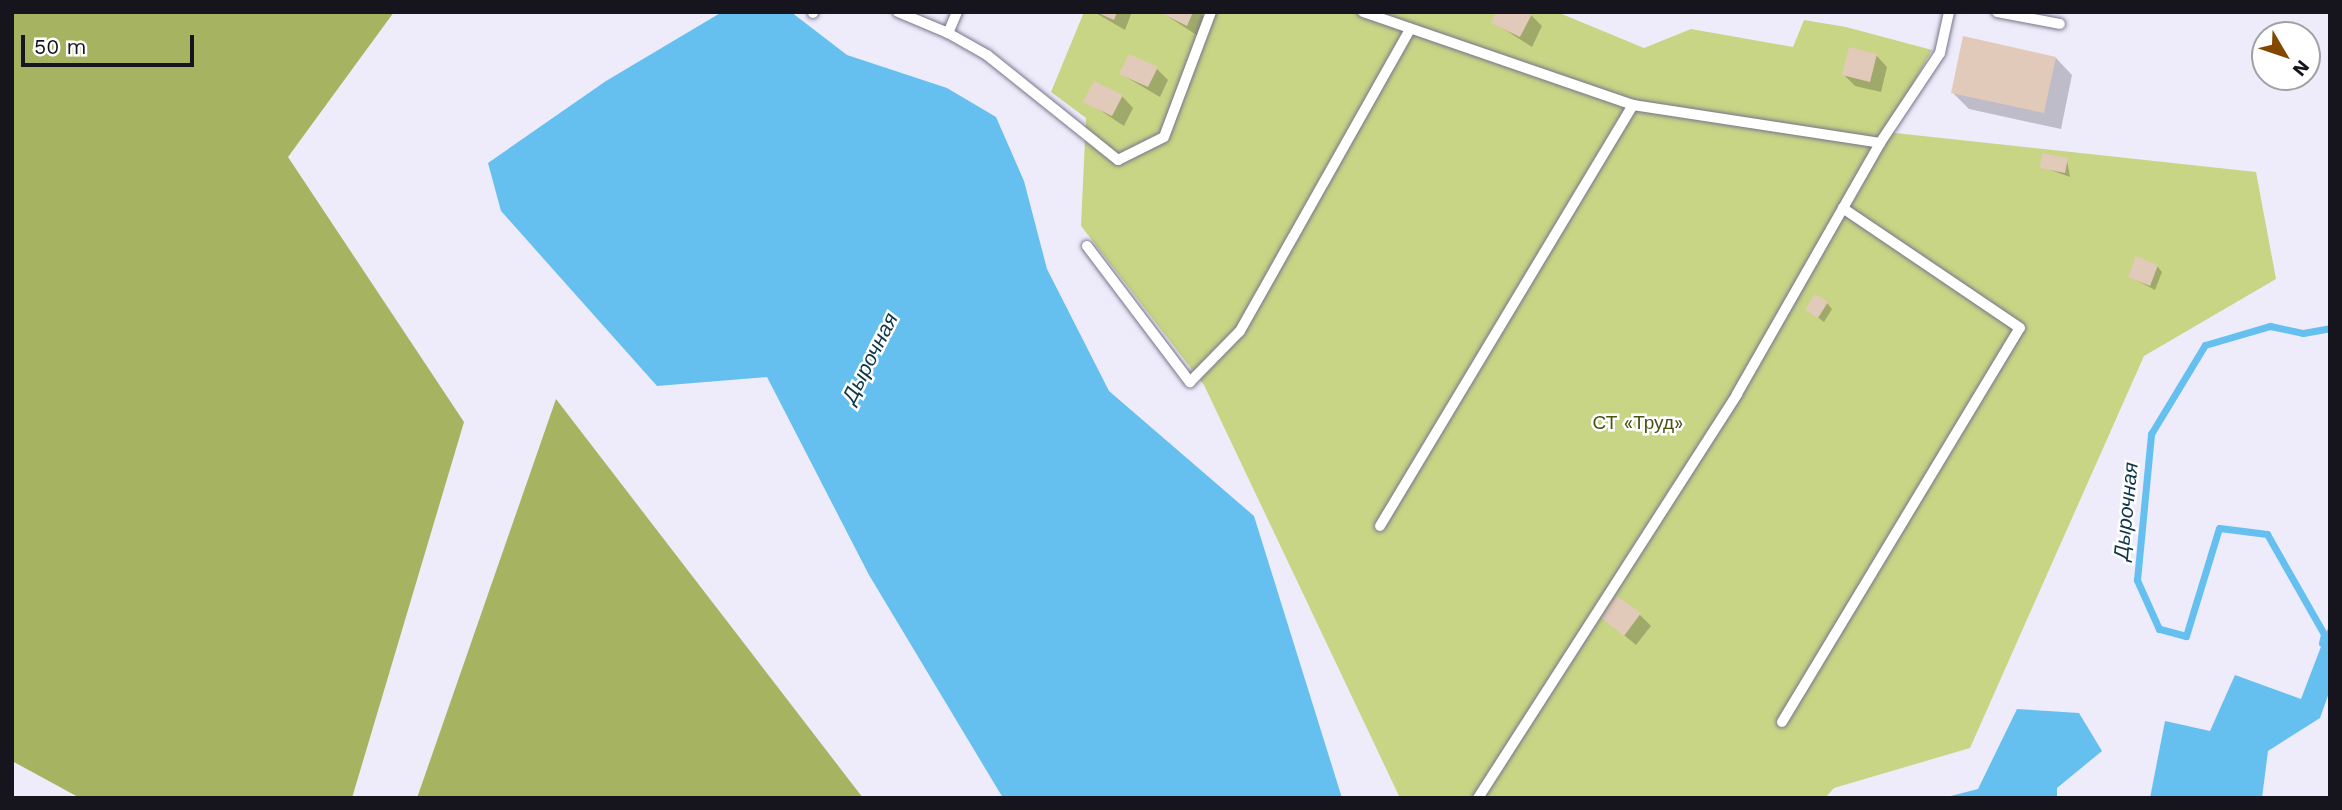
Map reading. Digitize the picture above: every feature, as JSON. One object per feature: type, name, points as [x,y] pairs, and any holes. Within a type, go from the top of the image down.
[{"type":"lane","points":[[898,12],[948,33],[987,55],[1118,160],[1164,137],[1210,12]]},
{"type":"lane","points":[[948,33],[957,12]]},
{"type":"lane","points":[[1363,12],[1633,105],[1880,143]]},
{"type":"lane","points":[[1478,798],[1737,394],[1880,143],[1940,53],[1949,12]]},
{"type":"lane","points":[[1997,12],[2060,24]]},
{"type":"lane","points":[[1087,246],[1190,383],[1240,331],[1410,29]]},
{"type":"lane","points":[[1380,526],[1633,105]]},
{"type":"lane","points":[[1782,722],[2020,328],[1843,208]]},
{"type":"green space","points":[[12,12],[394,12],[288,157],[464,422],[352,798],[80,798],[12,761]]},
{"type":"green space","name":"СТ «Труд»","points":[[1084,12],[1557,12],[1644,48],[1691,29],[1793,47],[1804,20],[1846,27],[1932,50],[1886,132],[2256,172],[2276,279],[2144,356],[1970,748],[1834,788],[1825,798],[1400,798],[1204,385],[1081,226],[1086,118],[1051,92]]},
{"type":"green space","points":[[556,399],[863,798],[417,798]]},
{"type":"water","points":[[722,12],[791,12],[847,55],[947,88],[996,117],[1024,181],[1047,269],[1109,391],[1254,516],[1342,798],[1003,798],[869,575],[767,377],[657,386],[501,211],[488,163],[606,81]]},
{"type":"water","points":[[2330,623],[2330,690],[2320,718],[2268,751],[2262,798],[2150,798],[2165,721],[2210,731],[2235,675],[2301,699]]},
{"type":"water","points":[[2017,709],[2079,713],[2102,751],[2057,788],[2057,798],[1943,798],[1978,789]]},
{"type":"building","points":[[1096,12],[1117,12],[1114,20]]},
{"type":"building","points":[[1159,12],[1193,12],[1187,26]]},
{"type":"building","points":[[1496,12],[1532,14],[1520,37],[1491,23]]},
{"type":"building","points":[[1963,36],[2056,57],[2044,113],[1951,93]]},
{"type":"building","points":[[1849,47],[1877,54],[1870,82],[1842,75]]},
{"type":"building","points":[[1129,54],[1158,67],[1148,87],[1119,74]]},
{"type":"building","points":[[1094,81],[1123,95],[1112,116],[1083,102]]},
{"type":"building","points":[[2042,153],[2068,158],[2065,173],[2040,168]]},
{"type":"building","points":[[2136,256],[2158,265],[2150,286],[2128,277]]},
{"type":"building","points":[[1815,294],[1828,302],[1818,318],[1805,310]]},
{"type":"building","points":[[1617,596],[1641,613],[1624,636],[1601,618]]},
{"type":"waterway","name":"Дырочная","points":[[2322,643],[2324,634],[2267,534],[2219,528],[2186,636],[2159,629],[2137,580],[2151,434],[2205,345],[2270,326],[2303,333],[2330,328]]}]
